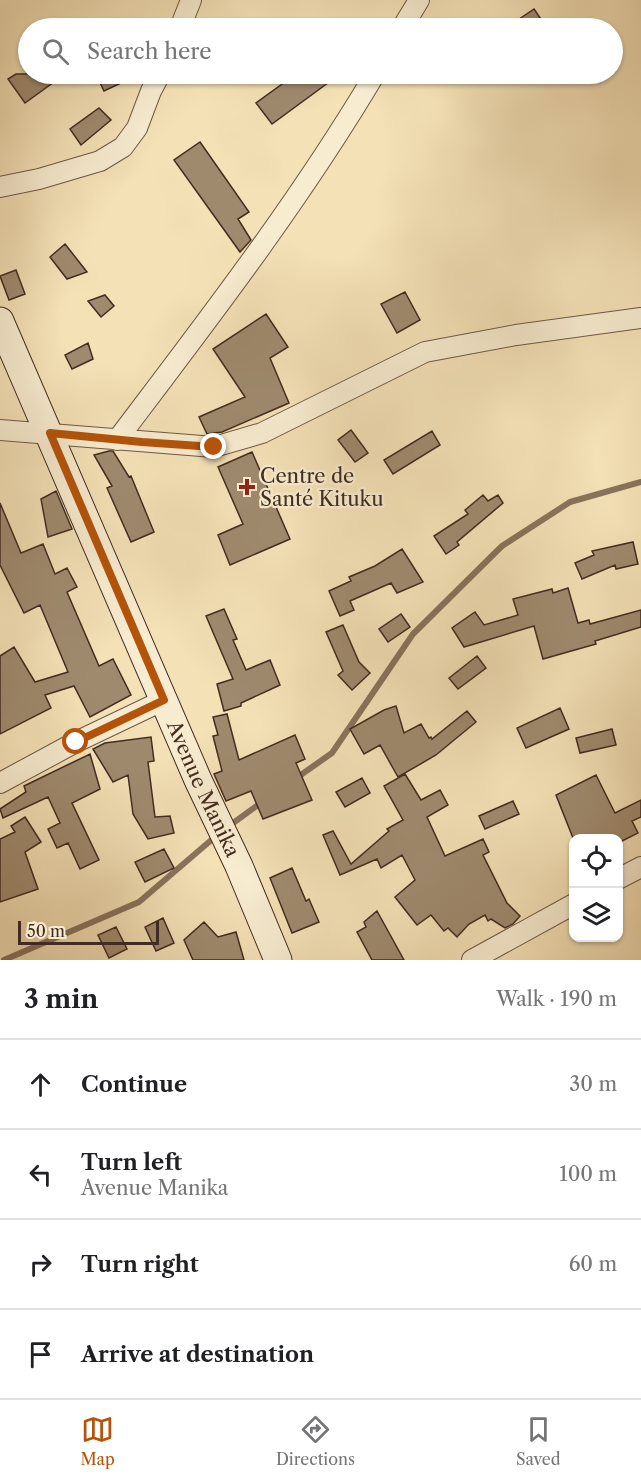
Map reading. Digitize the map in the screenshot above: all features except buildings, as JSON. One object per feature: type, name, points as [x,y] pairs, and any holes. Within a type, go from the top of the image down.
[{"type":"street","points":[[184,18],[191,0]]},
{"type":"street","points":[[408,18],[419,0]]},
{"type":"street","points":[[0,187],[39,179],[100,161],[123,147],[137,128],[155,84]]},
{"type":"street","points":[[117,440],[271,233],[308,180],[369,84]]},
{"type":"street","points":[[0,430],[214,447],[262,434],[425,352],[516,335],[641,318]]},
{"type":"street","name":"Avenue Manika","points":[[0,321],[278,960]]},
{"type":"street","points":[[0,783],[76,742],[164,700]]},
{"type":"street","points":[[623,876],[641,867]]},
{"type":"street","points":[[472,960],[569,906]]},
{"type":"waterway","points":[[295,779],[332,753],[413,634],[502,546],[570,502],[641,482]]},
{"type":"waterway","points":[[229,826],[262,802]]},
{"type":"waterway","points":[[4,960],[139,902],[216,836]]},
{"type":"place","name":"Centre de Santé Kituku","points":[[247,487]]},
{"type":"route","points":[[76,742],[164,700],[50,433],[214,447]]}]
